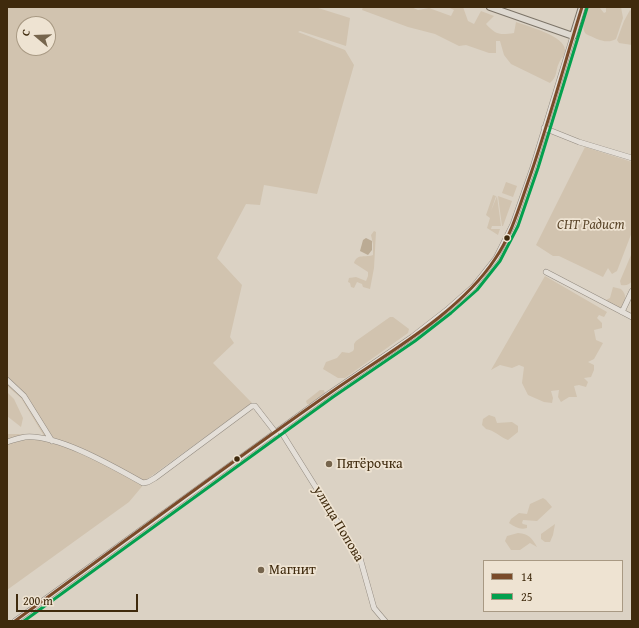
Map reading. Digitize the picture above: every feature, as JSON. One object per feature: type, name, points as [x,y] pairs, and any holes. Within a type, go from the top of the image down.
[{"type":"main road","points":[[490,7],[573,36],[582,7]]},
{"type":"street","points":[[15,621],[330,393],[412,337],[473,287],[496,258],[521,202],[573,36]]},
{"type":"street","points":[[544,128],[579,142],[632,158]]},
{"type":"street","points":[[546,272],[632,318]]},
{"type":"street","points":[[622,312],[632,291]]},
{"type":"street","points":[[7,380],[24,396],[52,441]]},
{"type":"street","name":"улица Попова","points":[[52,441],[75,448],[142,483],[148,482],[254,406],[278,432],[360,558],[374,608],[385,621]]},
{"type":"street","points":[[7,442],[26,437],[52,441]]},
{"type":"green space","points":[[7,7],[315,7],[350,18],[346,46],[300,31],[298,32],[345,50],[354,65],[317,194],[264,185],[260,205],[246,204],[217,258],[242,285],[230,337],[234,343],[213,363],[252,403],[150,477],[129,502],[7,590],[7,434],[44,436],[21,398],[7,386]]},
{"type":"green space","points":[[363,7],[411,7],[418,10],[429,8],[451,16],[454,10],[448,7],[463,7],[468,21],[474,24],[481,11],[494,16],[486,24],[498,33],[514,33],[516,22],[545,32],[559,40],[563,45],[565,52],[554,78],[550,83],[511,64],[504,55],[500,41],[496,41],[496,53],[489,53],[466,45],[459,46],[435,34],[408,27],[362,10]]},
{"type":"green space","points":[[588,7],[599,7],[604,13],[606,12],[606,7],[621,7],[623,18],[616,39],[612,41],[604,41],[586,34],[583,24]]},
{"type":"green space","points":[[630,10],[632,11],[632,45],[619,43],[617,40]]},
{"type":"green space","name":"СНТ Радист","points":[[585,147],[632,162],[632,232],[617,271],[612,274],[608,268],[603,277],[559,256],[553,256],[536,245]]},
{"type":"green space","points":[[506,182],[517,186],[513,197],[502,193]]},
{"type":"green space","points":[[493,195],[496,196],[491,211],[497,196],[501,226],[492,226],[491,229],[500,229],[498,235],[487,228],[490,218],[486,215]]},
{"type":"green space","points":[[498,196],[512,201],[503,226],[502,226]]},
{"type":"green space","points":[[374,231],[376,232],[374,268],[370,289],[363,287],[362,284],[357,282],[354,288],[351,287],[350,283],[348,282],[349,278],[356,277],[366,281],[368,272],[354,263],[359,257],[373,255],[371,235]]},
{"type":"green space","points":[[631,255],[632,281],[627,285],[621,285],[620,281]]},
{"type":"green space","points":[[545,276],[607,312],[604,317],[599,315],[597,318],[602,323],[602,328],[594,330],[596,340],[603,343],[594,359],[588,362],[594,365],[594,370],[591,377],[584,378],[588,382],[586,387],[579,385],[574,386],[577,397],[569,397],[561,402],[558,397],[559,390],[551,391],[553,398],[552,403],[544,402],[528,395],[522,383],[524,367],[519,365],[512,368],[500,365],[491,370]]},
{"type":"green space","points":[[613,287],[621,289],[625,294],[625,302],[622,310],[604,301],[610,298]]},
{"type":"green space","points":[[390,317],[393,317],[409,329],[408,333],[345,378],[338,378],[323,369],[326,362],[337,358],[342,352],[349,353],[353,351],[356,341]]},
{"type":"green space","points":[[320,390],[324,390],[325,394],[311,404],[307,404],[306,401]]},
{"type":"green space","points":[[7,392],[14,399],[23,418],[21,427],[7,416]]},
{"type":"green space","points":[[489,415],[495,417],[497,423],[512,422],[518,426],[518,432],[508,440],[486,429],[482,425],[483,419]]},
{"type":"green space","points":[[543,498],[552,507],[537,521],[523,520],[522,523],[527,525],[527,528],[524,529],[513,526],[509,523],[511,519],[519,513],[527,514],[530,504]]},
{"type":"green space","points":[[555,524],[550,542],[545,542],[541,539],[541,534]]},
{"type":"green space","points":[[518,533],[525,534],[530,537],[537,547],[530,543],[520,550],[511,550],[505,541],[507,536]]},
{"type":"shaded area","points":[[366,238],[372,241],[372,250],[368,255],[360,251],[363,240]]},
{"type":"transit line","name":"14","points":[[15,621],[290,421],[441,316],[462,298],[480,279],[501,250],[514,222],[542,139],[582,7]]},
{"type":"transit line","name":"25","points":[[24,621],[333,397],[415,341],[451,313],[477,290],[500,261],[518,226],[538,168],[587,8]]},
{"type":"place","name":"Пятёрочка","points":[[329,464]]},
{"type":"place","name":"Магнит","points":[[261,570]]}]
